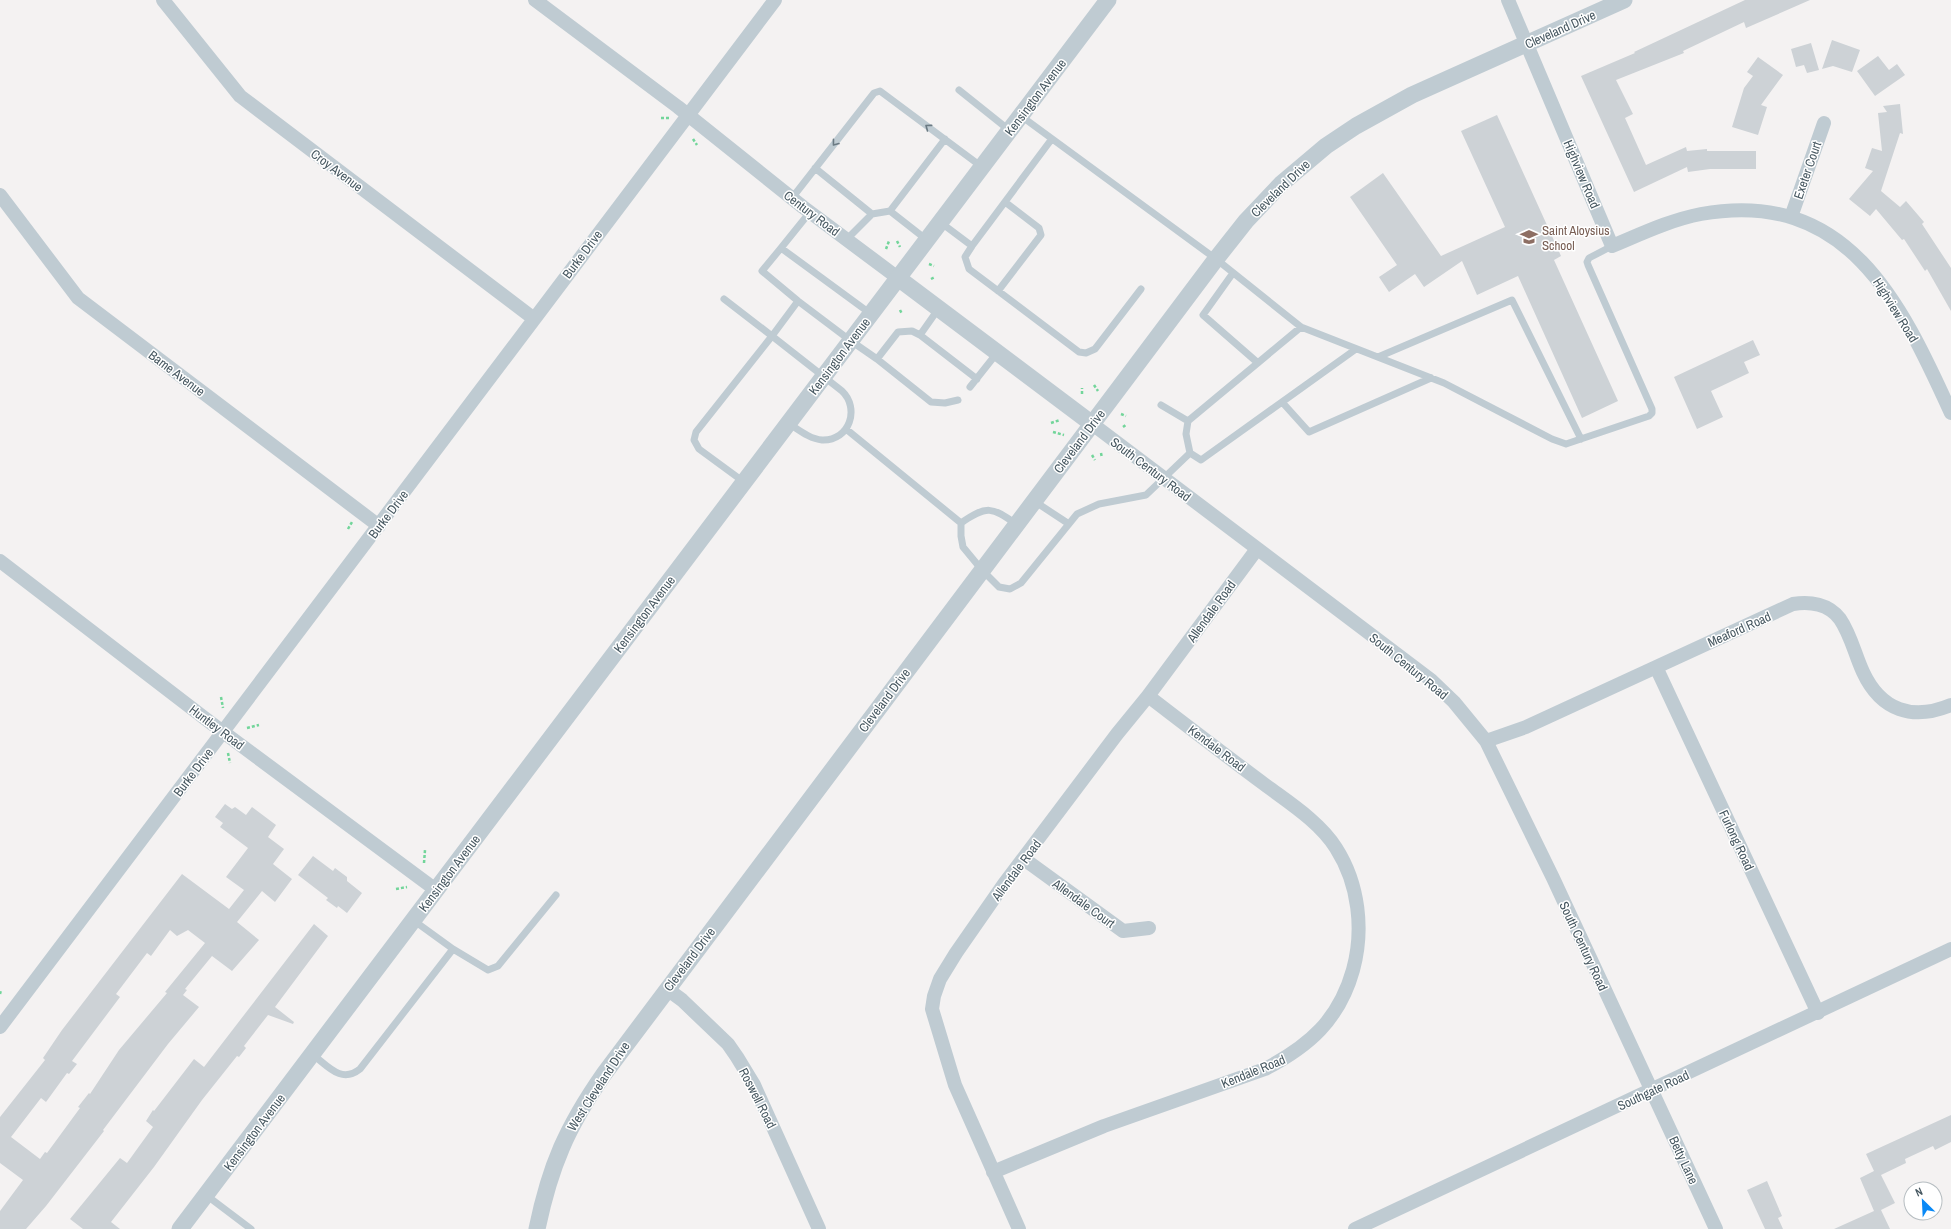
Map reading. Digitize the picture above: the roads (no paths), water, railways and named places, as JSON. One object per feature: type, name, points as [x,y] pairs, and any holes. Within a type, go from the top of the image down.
[{"type":"street","name":"Croy Avenue","points":[[162,0],[240,96],[533,318]]},
{"type":"street","name":"Century Road","points":[[535,0],[688,115],[810,212],[1092,424]]},
{"type":"street","name":"Burke Drive","points":[[0,1027],[379,526],[533,318],[775,0]]},
{"type":"street","name":"Kensington Avenue","points":[[180,1229],[1108,0]]},
{"type":"street","name":"Highview Road","points":[[1508,0],[1528,44],[1612,246],[1668,223],[1700,215],[1732,210],[1764,211],[1791,217],[1823,231],[1847,248],[1869,268],[1887,291],[1903,317],[1934,375],[1951,413]]},
{"type":"street","name":"Cleveland Drive","points":[[647,1015],[1216,259],[1246,221],[1281,184],[1326,146],[1356,126],[1412,95],[1624,0]]},
{"type":"street","name":"Exeter Court","points":[[1791,217],[1824,123]]},
{"type":"street","name":"Bame Avenue","points":[[0,195],[78,298],[379,526]]},
{"type":"street","name":"South Century Road","points":[[1092,424],[1431,680],[1454,702],[1486,741],[1553,878],[1651,1091]]},
{"type":"street","name":"Allendale Road","points":[[1019,1229],[955,1085],[932,1009],[934,996],[940,979],[956,952],[1117,734],[1148,696],[1257,549]]},
{"type":"street","name":"Huntley Road","points":[[0,561],[223,732],[436,890]]},
{"type":"street","name":"Meaford Road","points":[[1486,741],[1526,727],[1793,604],[1803,602],[1818,604],[1830,609],[1839,618],[1864,674],[1881,698],[1892,707],[1907,712],[1920,714],[1935,712],[1951,705]]},
{"type":"street","name":"Furlong Road","points":[[1656,667],[1818,1013]]},
{"type":"street","name":"Kendale Road","points":[[993,1172],[1104,1126],[1265,1069],[1290,1056],[1310,1041],[1326,1023],[1340,1003],[1350,979],[1356,959],[1359,933],[1358,906],[1348,872],[1336,847],[1306,817],[1148,696]]},
{"type":"street","name":"Allendale Court","points":[[1024,859],[1123,931],[1149,928]]},
{"type":"street","name":"Southgate Road","points":[[1355,1229],[1818,1013],[1951,949]]},
{"type":"street","name":"Roswell Road","points":[[667,989],[682,1000],[728,1044],[737,1058],[754,1085],[819,1229]]},
{"type":"street","name":"West Cleveland Drive","points":[[537,1229],[546,1186],[553,1163],[565,1136],[585,1101],[647,1015]]},
{"type":"street","name":"Betty Lane","points":[[1651,1091],[1716,1229]]},
{"type":"lane","points":[[960,90],[1010,130]]},
{"type":"lane","points":[[792,198],[874,93],[880,91],[982,167]]},
{"type":"lane","points":[[1021,116],[1051,140],[1216,259],[1301,328],[1431,378],[1552,439],[1566,444],[1649,416],[1652,413],[1652,409],[1587,262],[1590,258],[1612,246]]},
{"type":"lane","points":[[846,239],[872,214],[890,211],[945,140]]},
{"type":"lane","points":[[1051,140],[964,257],[969,269],[1079,352],[1086,353],[1095,349],[1141,289]]},
{"type":"lane","points":[[815,168],[872,214]]},
{"type":"lane","points":[[998,291],[1041,235],[1039,228],[1005,202]]},
{"type":"lane","points":[[890,211],[927,240]]},
{"type":"lane","points":[[810,212],[762,272],[931,402],[945,403],[958,400]]},
{"type":"lane","points":[[940,222],[972,246]]},
{"type":"lane","points":[[781,248],[870,314]]},
{"type":"lane","points":[[1233,273],[1203,315],[1258,363]]},
{"type":"lane","points":[[724,299],[842,390],[850,401],[852,414],[846,428],[836,437],[821,440],[808,436],[788,423]]},
{"type":"lane","points":[[1378,357],[1512,300],[1581,439]]},
{"type":"lane","points":[[744,482],[699,449],[694,440],[696,432],[798,301]]},
{"type":"lane","points":[[920,335],[939,308]]},
{"type":"lane","points":[[1301,328],[1188,421],[1186,434],[1190,453],[1201,460],[1356,349]]},
{"type":"lane","points":[[877,359],[898,332],[912,331],[920,335],[977,379]]},
{"type":"lane","points":[[970,387],[997,353]]},
{"type":"lane","points":[[1282,402],[1309,432],[1431,378]]},
{"type":"lane","points":[[1161,405],[1188,421]]},
{"type":"lane","points":[[846,428],[961,523]]},
{"type":"lane","points":[[961,523],[960,536],[963,547],[982,570],[999,587],[1010,589],[1021,583],[1077,514],[1099,504],[1146,495],[1190,453]]},
{"type":"lane","points":[[1034,500],[1069,524]]},
{"type":"lane","points":[[961,523],[974,514],[986,510],[996,510],[1016,524]]},
{"type":"lane","points":[[413,920],[453,949],[488,970],[494,968],[556,895]]},
{"type":"lane","points":[[312,1054],[338,1074],[345,1076],[354,1075],[453,949]]},
{"type":"lane","points":[[206,1195],[252,1229]]},
{"type":"place","name":"Saint Aloysius School","points":[[1529,237]]}]
